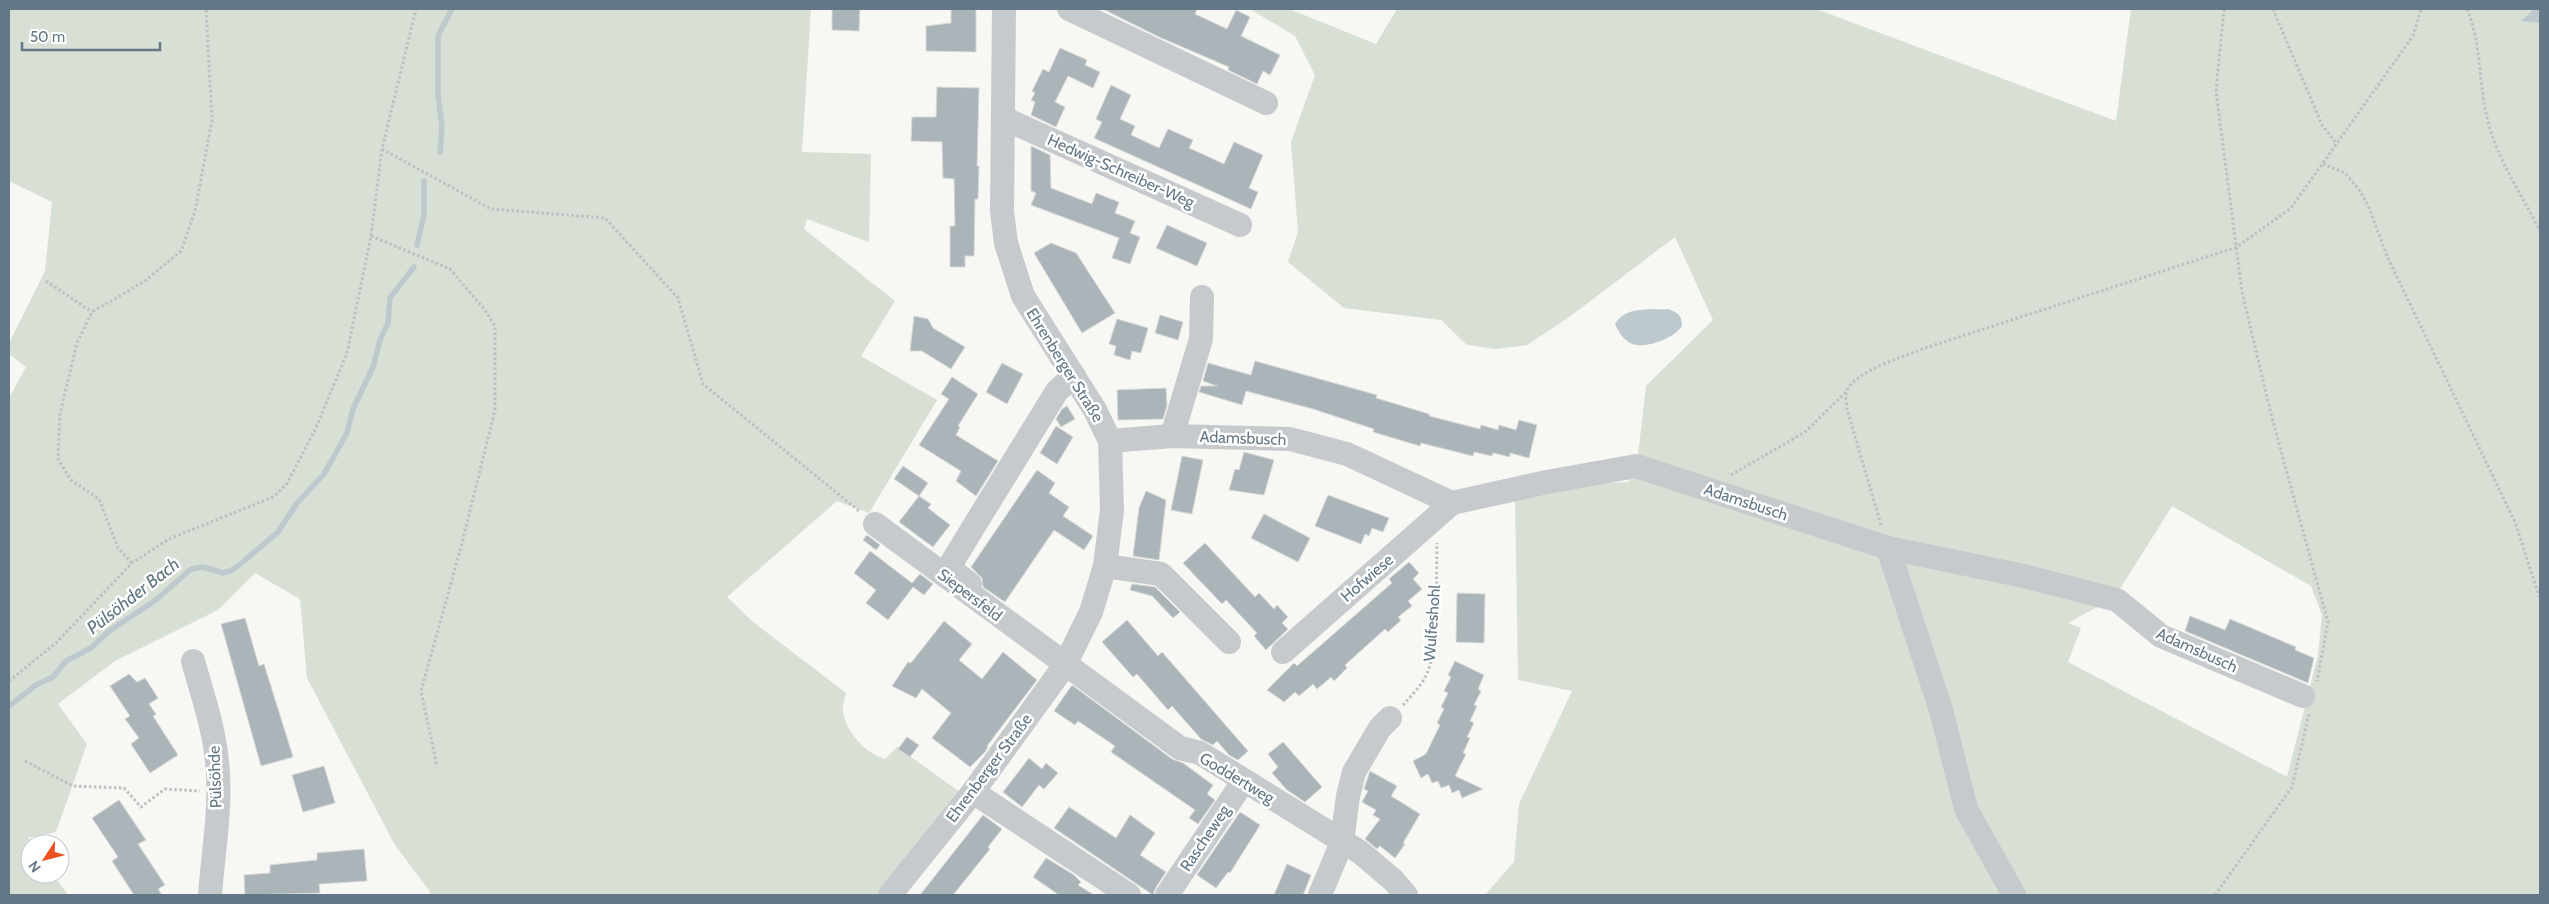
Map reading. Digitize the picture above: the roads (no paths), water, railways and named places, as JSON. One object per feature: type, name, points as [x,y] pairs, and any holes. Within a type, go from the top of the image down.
[{"type":"street","name":"Ehrenberger Straße","points":[[894,894],[973,792],[1065,665],[1091,612],[1104,566],[1112,510],[1110,442],[1095,410],[1035,318],[1023,296],[1012,265],[1002,211],[1004,9]]},
{"type":"street","points":[[1069,9],[1266,103]]},
{"type":"street","name":"Hedwig-Schreiber-Weg","points":[[1003,118],[1240,225]]},
{"type":"street","points":[[1172,436],[1201,340],[1202,297]]},
{"type":"street","points":[[1065,665],[1043,637],[955,573],[952,562],[1057,392],[1074,376]]},
{"type":"street","name":"Adamsbusch","points":[[1110,442],[1172,436],[1290,439],[1347,454],[1452,503],[1547,482],[1636,466],[1888,548],[2024,576],[2116,600],[2161,636],[2310,696]]},
{"type":"street","name":"Hofwiese","points":[[1283,652],[1452,503]]},
{"type":"street","name":"Siepersfeld","points":[[876,524],[1065,665]]},
{"type":"street","points":[[1888,548],[1941,710],[1966,810],[2014,895]]},
{"type":"street","points":[[1104,566],[1161,574],[1228,642]]},
{"type":"street","name":"Pülsöhde","points":[[193,661],[211,726],[218,762],[218,792],[210,895]]},
{"type":"street","name":"Goddertweg","points":[[1065,665],[1180,748],[1200,753],[1244,782],[1360,852],[1393,880],[1406,895]]},
{"type":"street","points":[[1320,895],[1342,842],[1348,796],[1354,772],[1380,728],[1390,718]]},
{"type":"street","name":"Rascheweg","points":[[1166,895],[1244,782]]},
{"type":"street","points":[[973,792],[1130,895]]},
{"type":"waterway","name":"Pülsöhder Bach","points":[[440,152],[442,126],[438,95],[438,36],[452,9]]},
{"type":"waterway","name":"Pülsöhder Bach","points":[[417,245],[424,214],[424,181]]},
{"type":"waterway","name":"Pülsöhder Bach","points":[[9,706],[36,685],[53,677],[66,661],[91,648],[109,631],[156,600],[191,569],[203,567],[223,573],[230,571],[278,532],[297,503],[324,474],[347,433],[353,409],[373,367],[380,340],[388,323],[390,298],[414,267]]}]
